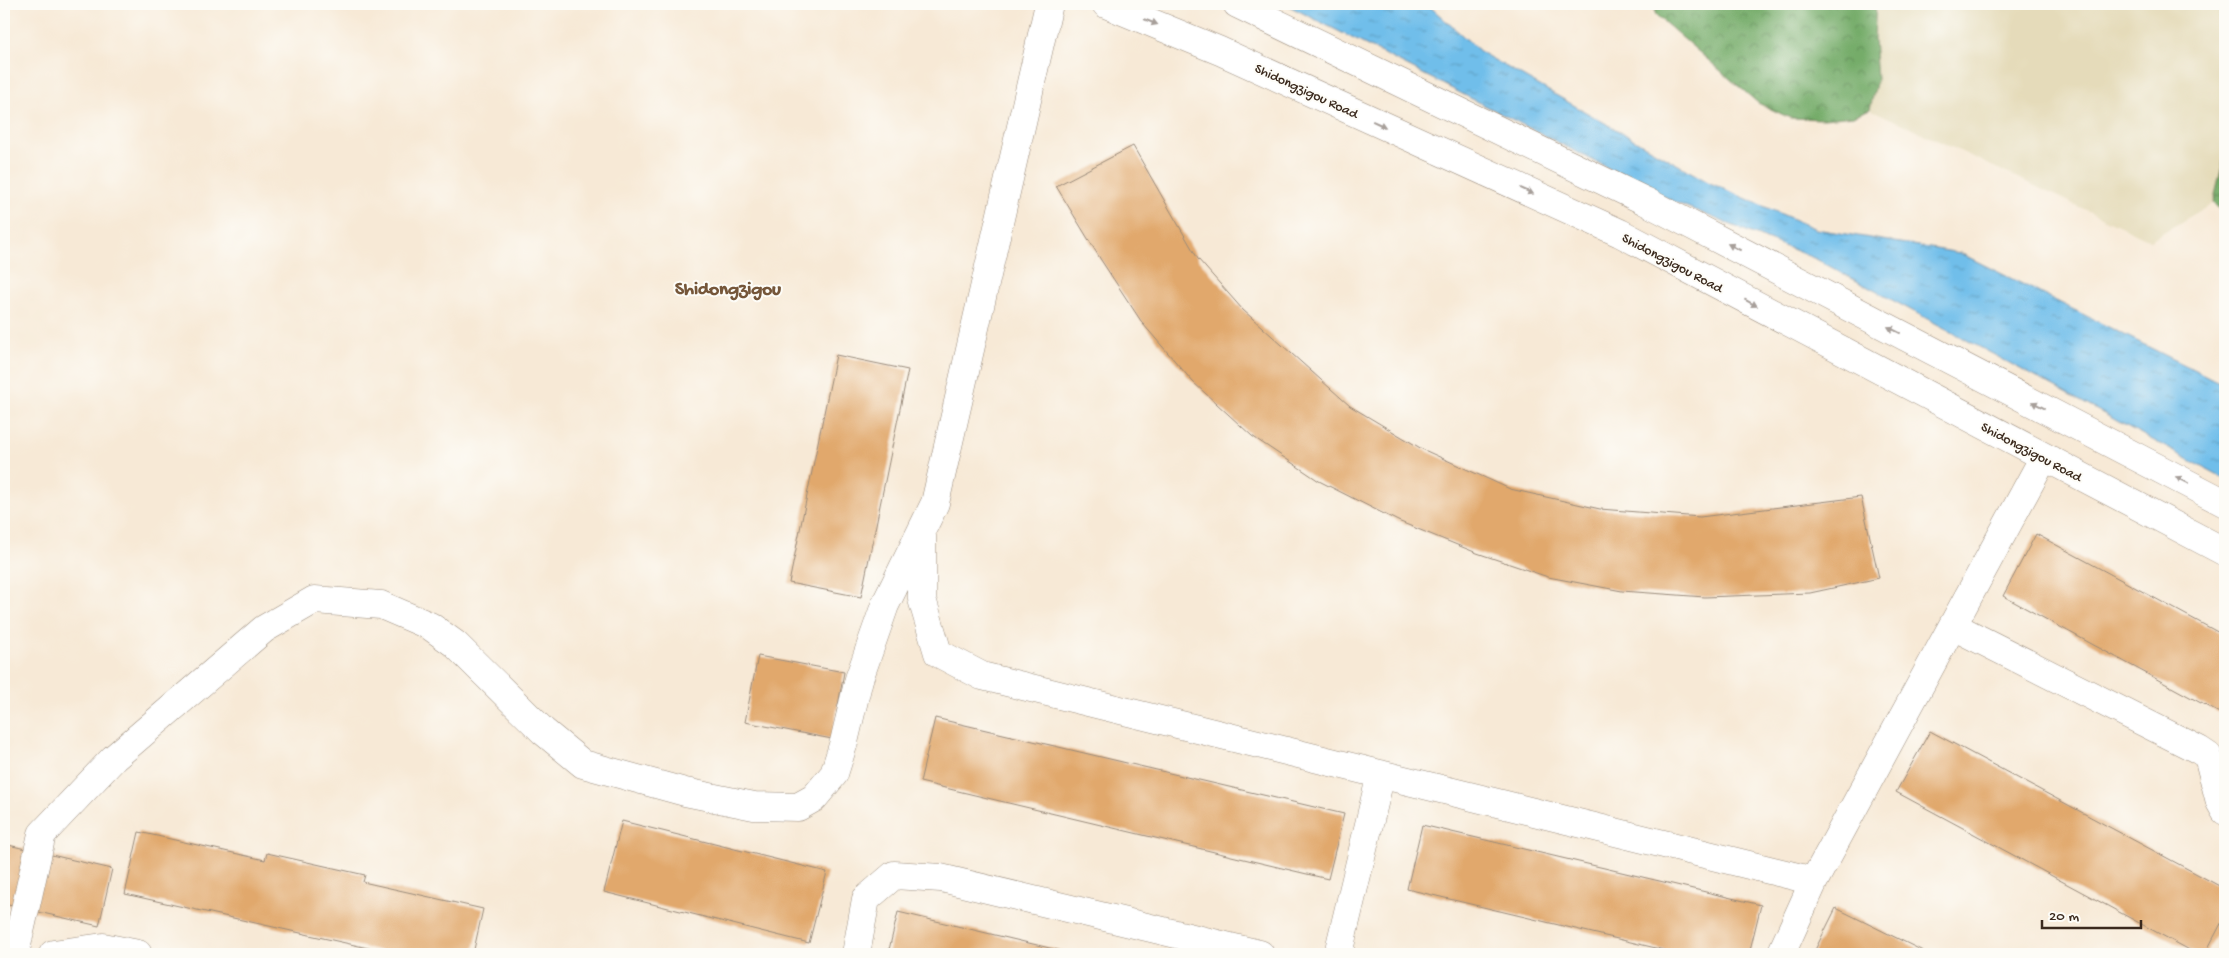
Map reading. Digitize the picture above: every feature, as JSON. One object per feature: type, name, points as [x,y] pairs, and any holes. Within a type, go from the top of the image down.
[{"type":"main road","points":[[15,954],[42,834],[121,751],[264,629],[314,600],[381,605],[430,626],[455,644],[543,731],[583,764],[685,792],[754,806],[798,806],[814,798],[834,774],[844,742],[859,679],[885,605],[935,503],[1049,4]]},
{"type":"main road","name":"Shidongzigou Road","points":[[1106,4],[1220,51],[1620,233],[2225,552]]},
{"type":"main road","points":[[1237,4],[1645,201],[2225,503]]},
{"type":"main road","points":[[1782,954],[1814,881],[2044,458]]},
{"type":"main road","points":[[922,529],[922,599],[938,653],[982,676],[1814,881]]},
{"type":"main road","points":[[1953,626],[2208,756],[2220,802],[2225,811]]},
{"type":"main road","points":[[1338,954],[1381,774]]},
{"type":"main road","points":[[856,954],[866,899],[894,875],[941,878],[1260,954]]},
{"type":"main road","points":[[53,954],[103,946],[138,954]]},
{"type":"shaded area","points":[[1876,4],[2225,4],[2225,154],[2213,203],[2150,240],[1870,109],[1877,79],[1874,38]]},
{"type":"green space","points":[[1652,4],[1876,4],[1874,38],[1877,79],[1870,109],[1853,116],[1824,119],[1790,118],[1758,103],[1656,15]]},
{"type":"green space","points":[[2225,154],[2225,218],[2213,203]]},
{"type":"water","points":[[1285,4],[1427,4],[1482,53],[1710,183],[1816,229],[1960,253],[2225,385],[2225,479],[1816,259],[1677,203]]},
{"type":"building","points":[[1133,146],[1198,259],[1243,310],[1350,406],[1422,449],[1510,489],[1600,509],[1700,517],[1861,497],[1879,578],[1810,593],[1705,597],[1622,591],[1548,577],[1477,553],[1398,521],[1319,481],[1252,436],[1193,382],[1143,324],[1056,186]]},
{"type":"building","points":[[836,355],[908,370],[861,597],[789,583]]},
{"type":"building","points":[[2036,534],[2225,636],[2225,716],[2003,596]]},
{"type":"building","points":[[758,656],[844,672],[832,739],[745,722]]},
{"type":"building","points":[[935,718],[1344,814],[1328,879],[920,782]]},
{"type":"building","points":[[1930,731],[2225,889],[2225,916],[2205,954],[2197,954],[1896,792]]},
{"type":"building","points":[[622,821],[827,872],[809,943],[604,892]]},
{"type":"building","points":[[1422,825],[1761,905],[1749,954],[1681,954],[1407,889]]},
{"type":"building","points":[[139,832],[265,860],[267,853],[365,875],[363,882],[483,909],[473,954],[395,954],[125,894]]},
{"type":"building","points":[[4,844],[112,869],[99,926],[4,904]]},
{"type":"building","points":[[1836,908],[1929,954],[1813,954]]},
{"type":"building","points":[[898,912],[1075,954],[888,954]]},
{"type":"district","name":"Shidongzigou","points":[[728,287]]}]
